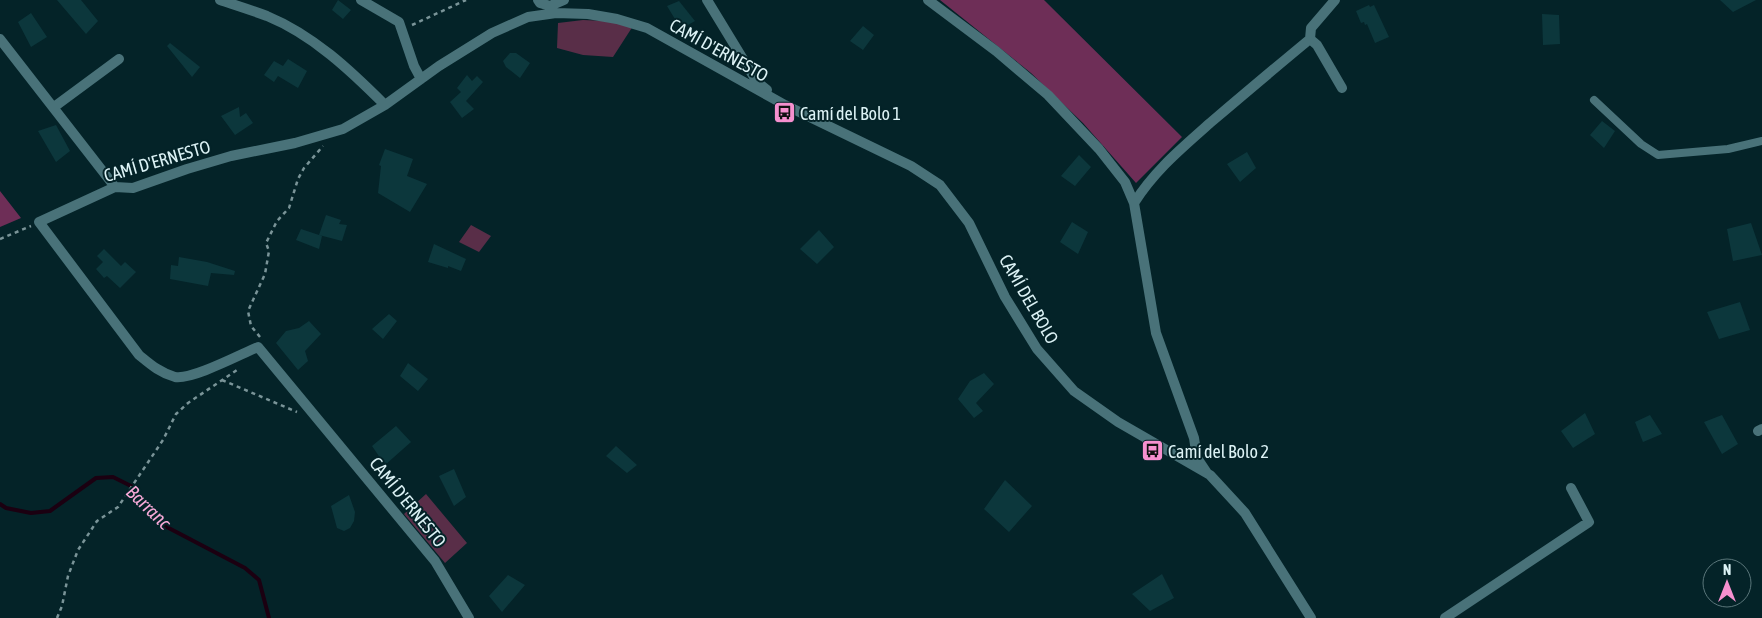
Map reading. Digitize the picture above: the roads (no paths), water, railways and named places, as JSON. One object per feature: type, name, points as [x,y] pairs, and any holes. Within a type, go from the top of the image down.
[{"type":"street","points":[[220,0],[268,17],[314,42],[351,71],[385,105]]},
{"type":"street","points":[[361,0],[399,22],[414,66],[421,79]]},
{"type":"street","points":[[538,0],[540,3],[550,6]]},
{"type":"street","points":[[533,17],[564,0]]},
{"type":"street","points":[[707,0],[757,82],[785,105]]},
{"type":"street","points":[[928,0],[996,51],[1048,95],[1126,182],[1134,203],[1156,333],[1194,438],[1197,458],[1210,475]]},
{"type":"street","points":[[1134,203],[1144,187],[1164,164],[1310,40],[1311,28],[1335,0]]},
{"type":"street","name":"CAMÍ D'ERNESTO","points":[[469,618],[435,561],[258,347],[198,373],[177,377],[160,371],[139,355],[39,222],[115,187],[133,188],[231,156],[295,143],[343,129],[385,105],[492,33],[533,17],[556,13],[588,14],[617,18],[647,28],[785,105]]},
{"type":"street","points":[[0,39],[115,187]]},
{"type":"street","points":[[1310,40],[1317,45],[1342,88]]},
{"type":"street","points":[[54,107],[119,59]]},
{"type":"street","name":"CAMÍ DEL BOLO","points":[[785,105],[911,166],[940,185],[969,223],[1005,297],[1037,349],[1074,391],[1118,422],[1210,475],[1244,513],[1310,618]]},
{"type":"street","points":[[1445,618],[1590,522],[1571,488]]},
{"type":"lane","points":[[1594,100],[1641,144],[1658,155],[1728,149],[1762,141]]},
{"type":"waterway","name":"Barranc","points":[[0,504],[6,508],[31,513],[50,511],[96,478],[113,477],[133,487],[145,508],[163,525],[245,568],[259,580],[269,618]]},
{"type":"place","name":"Camí del Bolo 1","points":[[784,113]]},
{"type":"place","name":"Camí del Bolo 2","points":[[1152,451]]}]
